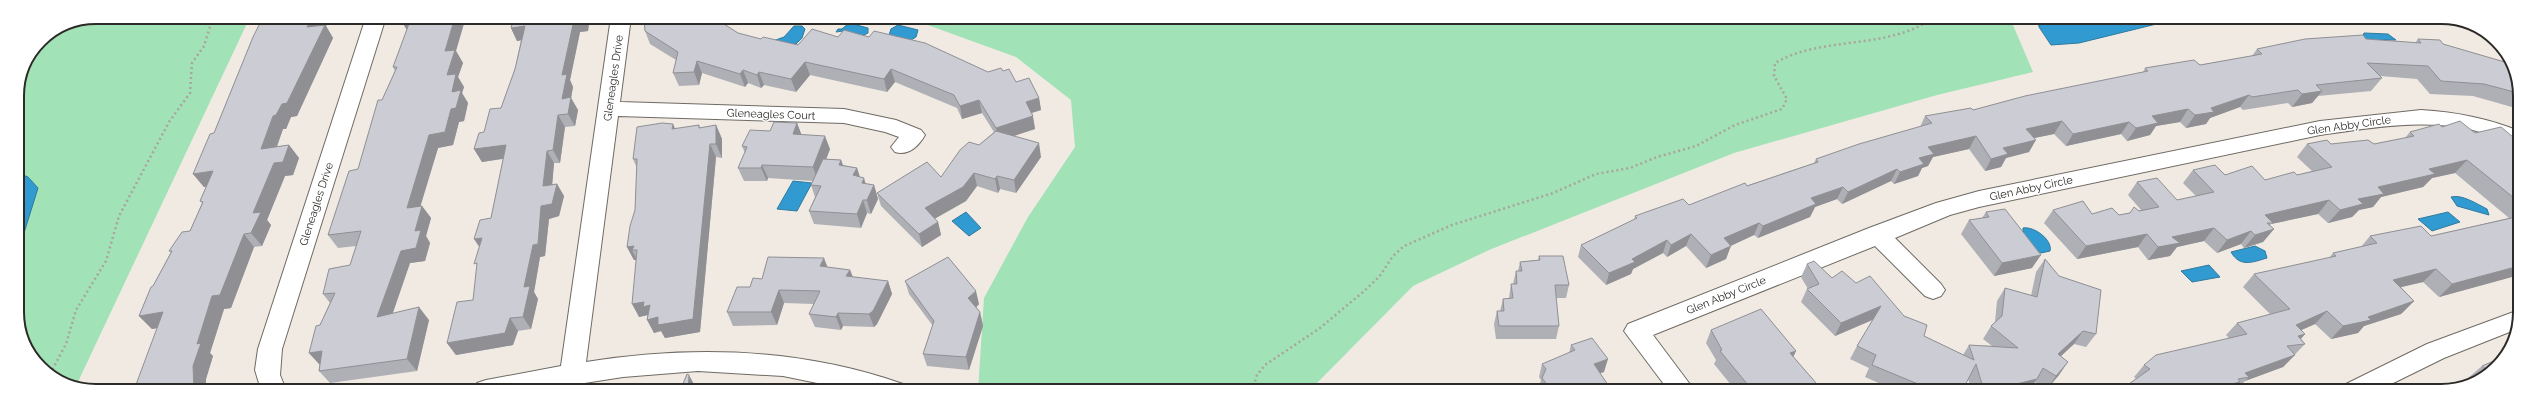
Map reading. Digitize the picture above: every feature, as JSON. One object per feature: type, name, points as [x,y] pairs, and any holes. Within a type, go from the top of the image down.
[{"type":"street","name":"Gleneagles Drive","points":[[270,384],[266,367],[270,349],[374,24]]},
{"type":"street","name":"Gleneagles Drive","points":[[572,376],[620,24]]},
{"type":"street","name":"Gleneagles Court","points":[[608,109],[844,116],[889,125],[914,135],[902,147]]},
{"type":"street","name":"Glen Abby Circle","points":[[1678,384],[1636,331],[1944,208],[1979,199],[2320,128],[2433,116],[2482,124],[2513,137]]},
{"type":"street","points":[[1877,234],[1933,290]]},
{"type":"street","points":[[2366,384],[2391,370],[2443,347],[2512,322]]},
{"type":"street","points":[[523,384],[668,362],[767,363],[846,376],[872,384]]},
{"type":"path","points":[[53,369],[66,344],[76,310],[85,292],[106,261],[119,216],[169,122],[190,93],[192,64],[204,46],[211,24]]},
{"type":"path","points":[[1254,384],[1257,375],[1265,365],[1320,328],[1363,292],[1379,277],[1394,256],[1404,246],[1452,225],[1553,193],[1596,174],[1630,168],[1657,157],[1696,146],[1735,126],[1769,115],[1782,109],[1787,99],[1774,76],[1775,63],[1781,57],[1792,53],[1888,36],[1922,24]]},
{"type":"green space","points":[[247,24],[78,382],[68,379],[56,372],[36,352],[31,344],[25,326],[24,96],[26,77],[31,64],[45,45],[52,39],[68,29],[82,25]]},
{"type":"green space","points":[[925,24],[2013,24],[2033,72],[1937,95],[1734,153],[1489,250],[1413,286],[1316,384],[978,384],[984,298],[1028,217],[1075,147],[1071,100],[1016,57]]},
{"type":"water","points":[[848,24],[853,24],[868,28],[868,33],[862,36],[843,31],[836,32],[838,29],[842,29]]},
{"type":"water","points":[[2039,24],[2157,24],[2079,43],[2051,45],[2039,27]]},
{"type":"water","points":[[898,25],[918,30],[916,37],[911,40],[889,35],[891,29]]},
{"type":"water","points":[[794,26],[802,26],[805,29],[802,38],[796,44],[773,41],[784,37]]},
{"type":"water","points":[[2364,33],[2388,34],[2396,40],[2367,40],[2363,36]]},
{"type":"water","points":[[24,175],[28,177],[38,188],[24,233]]},
{"type":"water","points":[[793,181],[812,183],[797,211],[777,209]]},
{"type":"water","points":[[2455,196],[2465,198],[2474,202],[2487,209],[2489,215],[2457,206],[2451,197]]},
{"type":"water","points":[[966,212],[981,228],[969,236],[952,221]]},
{"type":"water","points":[[2448,212],[2460,222],[2432,231],[2418,219]]},
{"type":"water","points":[[2023,228],[2037,231],[2046,238],[2049,242],[2050,251],[2041,253],[2033,248],[2020,232],[2023,232]]},
{"type":"water","points":[[2255,246],[2265,251],[2267,258],[2252,262],[2243,262],[2238,260],[2231,252]]},
{"type":"water","points":[[2209,265],[2220,277],[2192,282],[2181,271]]},
{"type":"building","points":[[260,24],[309,24],[307,27],[325,25],[287,103],[282,104],[276,115],[273,116],[261,149],[289,145],[283,162],[274,163],[253,213],[261,212],[251,233],[244,234],[220,295],[212,296],[197,344],[201,343],[193,366],[194,384],[136,384],[163,312],[139,316],[151,287],[153,286],[172,251],[169,251],[182,232],[190,231],[203,202],[200,201],[213,171],[193,174],[210,134],[214,133]]},
{"type":"building","points":[[409,24],[453,24],[445,51],[455,50],[447,75],[456,74],[452,92],[461,90],[456,108],[451,109],[445,132],[429,135],[407,208],[422,206],[415,231],[421,230],[416,248],[401,251],[377,317],[419,307],[407,359],[319,371],[322,351],[309,353],[316,326],[320,325],[335,293],[323,294],[329,269],[350,265],[361,231],[328,235],[349,171],[358,169],[378,100],[382,100],[397,67],[393,67]]},
{"type":"building","points":[[512,24],[573,24],[562,75],[567,74],[562,99],[571,97],[568,114],[558,115],[553,150],[547,151],[543,186],[557,184],[552,204],[541,206],[538,244],[533,245],[524,287],[530,286],[523,317],[510,318],[505,333],[447,343],[457,302],[473,300],[477,263],[474,264],[482,238],[474,239],[480,220],[491,218],[506,145],[474,149],[479,133],[484,132],[490,109],[501,108],[515,69],[525,26],[511,28]]},
{"type":"building","points":[[644,24],[724,24],[738,33],[761,39],[763,37],[798,45],[812,29],[838,37],[844,30],[869,37],[874,31],[925,43],[988,72],[1001,68],[1003,71],[1009,69],[1016,82],[1029,78],[1039,98],[1026,102],[1033,116],[996,128],[979,100],[960,106],[954,95],[891,69],[884,79],[805,62],[791,79],[759,72],[757,75],[743,70],[740,74],[697,61],[694,72],[673,73],[678,52],[645,31]]},
{"type":"building","points":[[2363,35],[2366,39],[2421,43],[2418,39],[2440,40],[2443,44],[2504,62],[2508,68],[2512,82],[2513,92],[2484,84],[2441,81],[2428,66],[2367,63],[2382,78],[2316,85],[2322,91],[2302,94],[2298,90],[2252,97],[2249,95],[2211,108],[2214,112],[2195,115],[2188,109],[2152,116],[2158,123],[2136,128],[2129,122],[2073,134],[2062,121],[2026,129],[2036,140],[2003,148],[2008,154],[1991,159],[1976,136],[1928,147],[1934,154],[1919,158],[1924,164],[1900,172],[1897,169],[1848,192],[1843,187],[1811,198],[1816,204],[1763,226],[1759,223],[1724,238],[1731,246],[1711,255],[1691,234],[1671,245],[1667,240],[1632,259],[1635,262],[1609,273],[1581,245],[1637,218],[1635,216],[1683,199],[1689,205],[1745,183],[1747,186],[1818,162],[1816,159],[1859,144],[1932,123],[1925,116],[1971,108],[1973,110],[2025,96],[2148,71],[2145,68],[2194,60],[2200,65],[2262,54],[2257,49],[2305,39]]},
{"type":"building","points":[[2460,121],[2475,133],[2501,127],[2513,137],[2513,197],[2467,160],[2429,169],[2435,174],[2378,187],[2384,194],[2358,199],[2363,204],[2340,210],[2329,200],[2265,215],[2273,223],[2267,223],[2274,229],[2255,235],[2251,231],[2227,240],[2214,228],[2172,237],[2180,243],[2158,247],[2147,234],[2086,246],[2053,210],[2083,201],[2092,214],[2112,208],[2119,215],[2130,213],[2134,207],[2139,211],[2159,207],[2137,182],[2157,178],[2177,200],[2214,192],[2193,170],[2215,165],[2225,175],[2252,166],[2265,180],[2294,172],[2297,175],[2332,167],[2307,144],[2327,140],[2331,144],[2368,140],[2374,144],[2414,136],[2410,132],[2439,124],[2442,127]]},
{"type":"building","points":[[774,122],[797,123],[793,134],[825,136],[813,167],[762,165],[761,168],[738,168],[747,147],[742,146],[750,130],[770,131]]},
{"type":"building","points":[[662,123],[673,124],[672,129],[699,125],[699,128],[716,125],[716,144],[710,144],[693,319],[658,325],[658,317],[647,320],[650,305],[643,307],[644,302],[632,304],[637,250],[632,250],[634,246],[627,247],[630,226],[635,210],[637,159],[633,159],[637,127]]},
{"type":"building","points":[[996,131],[1039,143],[1014,180],[997,176],[995,179],[974,173],[963,187],[925,208],[938,222],[919,234],[877,193],[927,162],[941,177],[960,150],[969,142],[979,145]]},
{"type":"building","points":[[823,159],[841,160],[839,165],[857,168],[853,175],[864,178],[862,183],[874,185],[867,200],[863,200],[857,214],[809,211],[821,186],[811,185]]},
{"type":"building","points":[[2005,209],[2041,255],[2002,263],[1969,220],[1989,217],[1986,212]]},
{"type":"building","points":[[2513,218],[2513,268],[2452,284],[2436,269],[2393,280],[2414,301],[2368,317],[2371,320],[2343,326],[2327,311],[2296,325],[2305,334],[2298,336],[2305,344],[2287,346],[2295,355],[2245,373],[2249,377],[2238,379],[2240,382],[2232,384],[2129,384],[2150,369],[2144,365],[2156,355],[2247,334],[2237,323],[2290,309],[2254,274],[2336,256],[2333,253],[2377,243],[2370,236],[2421,226],[2431,236]]},
{"type":"building","points":[[1539,256],[1563,256],[1569,285],[1555,285],[1559,326],[1499,326],[1497,311],[1504,311],[1503,299],[1513,298],[1511,284],[1517,284],[1516,271],[1522,271],[1520,262],[1540,260]]},
{"type":"building","points":[[768,257],[824,258],[820,266],[850,270],[846,276],[888,281],[873,311],[869,314],[838,313],[836,317],[809,314],[820,291],[779,290],[771,312],[727,312],[737,287],[750,287],[753,278],[762,279]]},
{"type":"building","points":[[948,257],[976,291],[968,298],[980,312],[966,357],[923,354],[934,321],[905,281]]},
{"type":"building","points":[[2045,259],[2059,276],[2101,290],[2096,334],[2083,331],[2058,354],[2068,362],[2056,376],[2043,368],[2037,379],[2016,384],[1982,384],[1976,364],[1966,384],[1918,384],[1872,365],[1876,355],[1857,346],[1881,306],[1841,323],[1807,289],[1819,284],[1807,264],[1814,261],[1832,278],[1842,271],[1856,283],[1870,276],[1904,316],[1927,325],[1924,336],[1974,360],[1969,345],[2018,348],[1991,326],[2002,316],[2005,288],[2037,297]]},
{"type":"building","points":[[1761,309],[1796,351],[1790,353],[1817,384],[1747,384],[1720,351],[1722,350],[1711,330]]},
{"type":"building","points":[[1592,338],[1608,359],[1594,364],[1607,384],[1546,384],[1542,378],[1546,369],[1542,364],[1575,350],[1571,345]]},
{"type":"building","points":[[2492,362],[2485,368],[2482,366]]},
{"type":"building","points":[[687,374],[689,375],[688,384],[683,384]]}]
